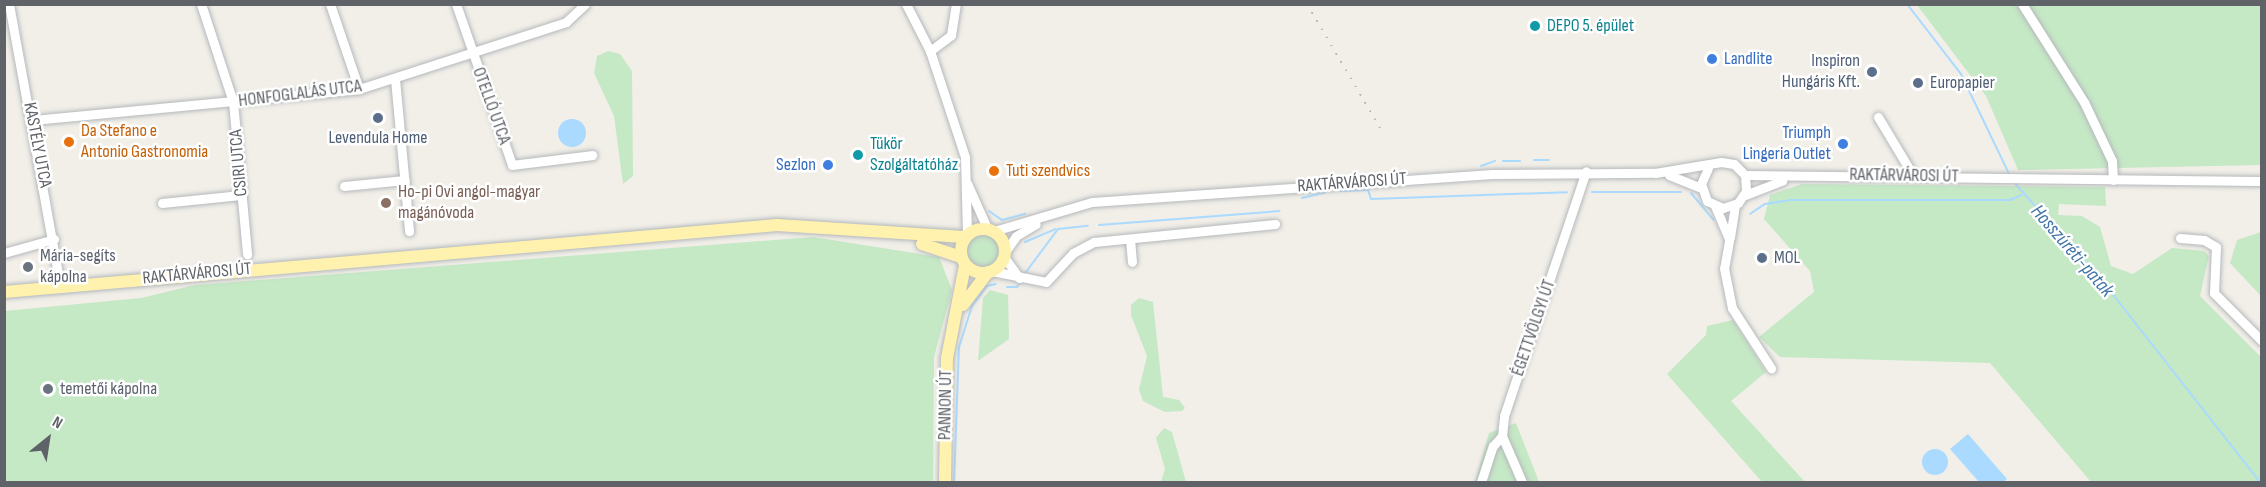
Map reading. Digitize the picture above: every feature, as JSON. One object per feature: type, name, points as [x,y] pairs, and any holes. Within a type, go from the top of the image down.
[{"type":"main road","name":"RAKTÁRVÁROSI ÚT","points":[[4,292],[777,225],[870,233],[966,236],[990,230]]},
{"type":"main road","points":[[990,230],[1005,255]]},
{"type":"main road","points":[[870,233],[963,261],[990,272]]},
{"type":"main road","points":[[963,261],[966,236]]},
{"type":"main road","name":"RAKTÁRVÁROSI ÚT","points":[[990,272],[1005,255]]},
{"type":"main road","name":"PANNON ÚT","points":[[945,483],[946,373],[963,261]]},
{"type":"main road","name":"PANNON ÚT","points":[[952,328],[969,292],[990,272]]},
{"type":"street","name":"KASTÉLY UTCA","points":[[9,4],[54,239],[60,286]]},
{"type":"street","name":"CSIRI UTCA","points":[[201,4],[233,102],[247,254]]},
{"type":"street","points":[[330,4],[359,89]]},
{"type":"street","name":"OTELLÓ UTCA","points":[[456,4],[512,165],[592,156]]},
{"type":"street","name":"HONFOGLALÁS UTCA","points":[[32,120],[359,89],[576,18],[585,4]]},
{"type":"street","points":[[906,4],[930,51],[965,157],[966,236]]},
{"type":"street","points":[[930,51],[951,35],[956,4]]},
{"type":"street","points":[[2022,4],[2079,92],[2107,149],[2113,180]]},
{"type":"street","points":[[395,79],[409,231]]},
{"type":"street","points":[[1878,117],[1914,177]]},
{"type":"street","name":"RAKTÁRVÁROSI ÚT","points":[[1655,173],[1708,168],[1730,163],[1745,175],[2262,181]]},
{"type":"street","points":[[1701,188],[1708,168]]},
{"type":"street","name":"RAKTÁRVÁROSI ÚT","points":[[990,230],[1092,202],[1586,171],[1655,173],[1682,177],[1701,188],[1715,206],[1729,239],[1735,205],[1745,195],[1812,175]]},
{"type":"street","name":"ÉGETTVÖLGYI ÚT","points":[[1481,483],[1492,446],[1502,435],[1504,416],[1586,171]]},
{"type":"street","points":[[1745,175],[1745,195]]},
{"type":"street","points":[[344,186],[405,180]]},
{"type":"street","points":[[967,183],[990,230]]},
{"type":"street","points":[[162,203],[241,195]]},
{"type":"street","points":[[1715,206],[1735,205]]},
{"type":"street","name":"RAKTÁRVÁROSI ÚT","points":[[1005,255],[1016,236],[1050,214]]},
{"type":"street","points":[[990,272],[1046,282],[1080,248],[1130,239],[1275,224]]},
{"type":"street","points":[[2180,238],[2204,240],[2216,247],[2214,293],[2262,340]]},
{"type":"street","points":[[4,253],[54,239]]},
{"type":"street","points":[[1130,239],[1132,262]]},
{"type":"street","points":[[1729,241],[1724,268],[1732,308],[1771,368]]},
{"type":"street","points":[[1005,255],[1018,278]]},
{"type":"street","points":[[1502,435],[1522,483]]},
{"type":"green space","points":[[1917,5],[2261,5],[2261,165],[2018,170],[1986,96]]},
{"type":"green space","points":[[608,51],[620,54],[632,71],[633,176],[623,184],[614,116],[594,73],[597,56]]},
{"type":"green space","points":[[1802,184],[2105,187],[2106,206],[2059,204],[2058,215],[2082,216],[2100,227],[2111,266],[2133,274],[2172,248],[2204,251],[2209,256],[2200,296],[2261,357],[2261,482],[2091,482],[1990,363],[1780,357],[1759,337],[1814,292],[1810,271],[1764,219],[1770,195]]},
{"type":"green space","points":[[2262,232],[2261,296],[2230,263],[2237,240]]},
{"type":"green space","points":[[982,234],[994,239],[999,251],[994,263],[982,268],[970,263],[965,251],[970,239]]},
{"type":"green space","points":[[813,237],[939,257],[952,290],[934,357],[933,482],[5,482],[5,311],[141,298],[195,285]]},
{"type":"green space","points":[[990,290],[1008,295],[1009,339],[978,361],[983,298]]},
{"type":"green space","points":[[1139,298],[1153,302],[1163,397],[1179,400],[1185,408],[1182,411],[1165,412],[1143,401],[1139,389],[1147,356],[1131,315],[1131,305]]},
{"type":"green space","points":[[1733,320],[1766,372],[1731,401],[1805,482],[1762,482],[1667,374],[1706,335],[1707,326]]},
{"type":"green space","points":[[1516,423],[1539,482],[1475,482],[1489,433]]},
{"type":"green space","points":[[1164,428],[1172,432],[1186,482],[1161,482],[1165,469],[1156,438]]},
{"type":"water","points":[[572,119],[582,123],[586,133],[582,143],[572,147],[562,143],[558,133],[562,123]]},
{"type":"water","points":[[1968,434],[2007,479],[2003,482],[1979,482],[1950,449]]},
{"type":"water","points":[[1935,449],[1944,453],[1948,462],[1944,471],[1935,475],[1926,471],[1922,462],[1926,453]]},
{"type":"waterway","name":"Hosszúréti-patak","points":[[1907,4],[1961,74],[2010,176]]},
{"type":"waterway","points":[[1534,160],[1549,160]]},
{"type":"waterway","points":[[1481,166],[1495,161]]},
{"type":"waterway","points":[[1503,161],[1520,161]]},
{"type":"waterway","name":"Hosszúréti-patak","points":[[2013,181],[2107,287],[2260,482]]},
{"type":"waterway","points":[[1341,191],[1368,190],[1371,199],[1567,192]]},
{"type":"waterway","points":[[1592,192],[1681,192]]},
{"type":"waterway","points":[[1302,198],[1324,193]]},
{"type":"waterway","points":[[1691,193],[1714,220]]},
{"type":"waterway","points":[[1750,214],[1765,204],[1791,200],[2010,200],[2022,195]]},
{"type":"waterway","points":[[989,211],[1002,220],[1025,214]]},
{"type":"waterway","points":[[1099,225],[1279,211]]},
{"type":"waterway","points":[[1023,276],[1058,229],[1088,226]]},
{"type":"waterway","points":[[1025,242],[1055,229]]},
{"type":"waterway","points":[[1007,287],[1017,287],[1021,281]]},
{"type":"waterway","points":[[954,482],[959,347],[972,306],[987,286],[996,284]]},
{"type":"railway","points":[[1307,4],[1380,128]]},
{"type":"place","name":"DEPO 5. épület","points":[[1535,26]]},
{"type":"place","name":"Landlite","points":[[1712,59]]},
{"type":"place","name":"Inspiron Hungáris Kft.","points":[[1872,72]]},
{"type":"place","name":"Europapier","points":[[1918,83]]},
{"type":"place","name":"Levendula Home","points":[[378,118]]},
{"type":"place","name":"Da Stefano e Antonio Gastronomia","points":[[69,142]]},
{"type":"place","name":"Triumph Lingeria Outlet","points":[[1843,144]]},
{"type":"place","name":"Tükör Szolgáltatóház","points":[[858,155]]},
{"type":"place","name":"Sezlon","points":[[828,165]]},
{"type":"place","name":"Tuti szendvics","points":[[994,171]]},
{"type":"place","name":"Ho-pi Ovi angol-magyar magánóvoda","points":[[386,203]]},
{"type":"place","name":"MOL","points":[[1762,258]]},
{"type":"place","name":"Mária-segíts kápolna","points":[[28,267]]},
{"type":"place","name":"temetői kápolna","points":[[48,389]]}]
